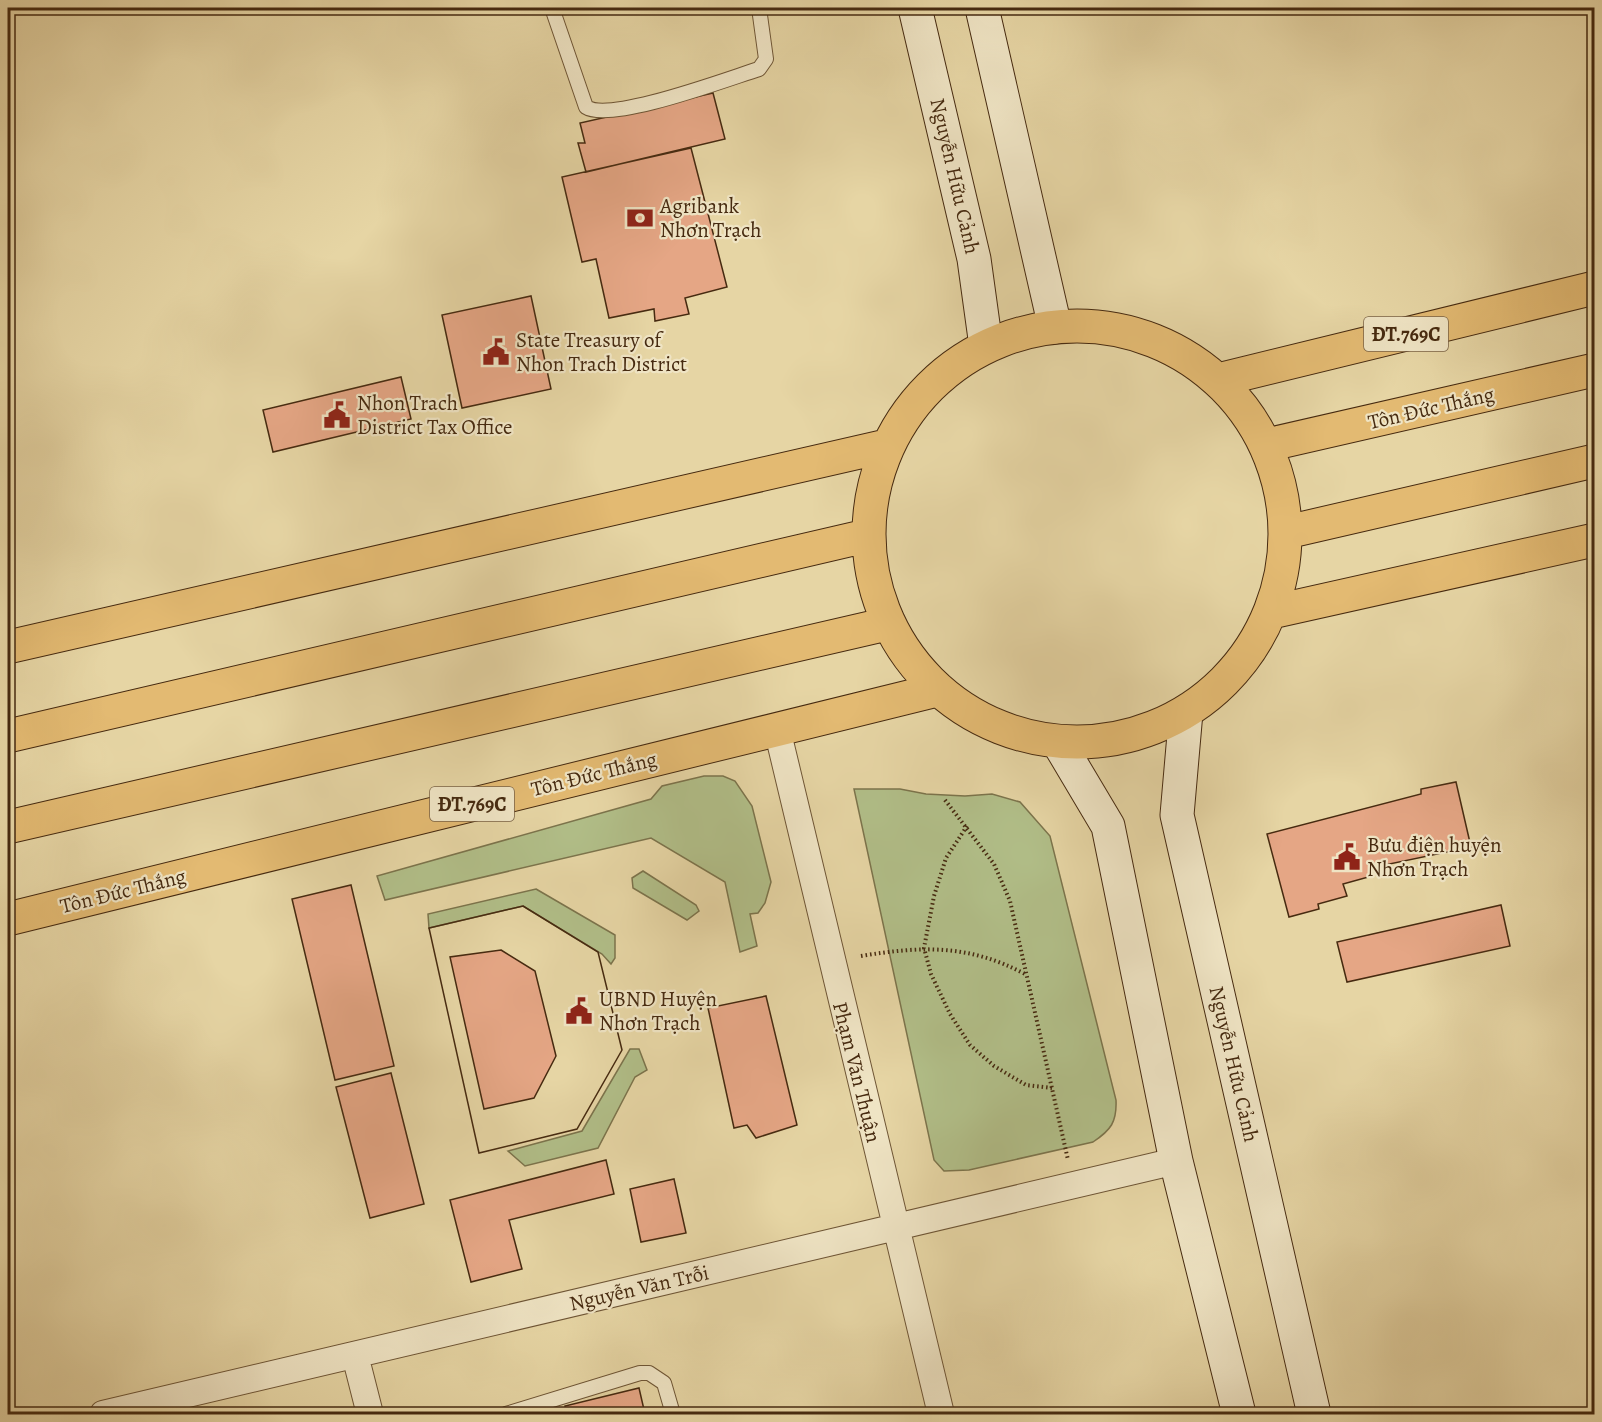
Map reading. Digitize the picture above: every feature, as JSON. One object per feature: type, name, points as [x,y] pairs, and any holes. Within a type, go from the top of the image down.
[{"type":"main road","name":"ĐT.769C","points":[[1218,380],[1594,288]]},
{"type":"main road","points":[[1055,327],[1099,327],[1142,336],[1182,354],[1218,380],[1245,410],[1267,445],[1281,488],[1287,532],[1283,573],[1272,612],[1237,669],[1186,712],[1125,737],[1058,742],[993,726],[937,690],[909,660],[887,624],[872,582],[866,536],[871,490],[886,446],[927,387],[986,346],[1055,327]]},
{"type":"main road","name":"Tôn Đức Thắng","points":[[1267,445],[1594,370]]},
{"type":"main road","points":[[8,647],[886,446]]},
{"type":"main road","points":[[1287,532],[1594,461]]},
{"type":"main road","points":[[8,736],[866,536]]},
{"type":"main road","points":[[1272,612],[1594,540]]},
{"type":"main road","points":[[8,827],[887,624]]},
{"type":"main road","name":"Tôn Đức Thắng","points":[[8,919],[937,690]]},
{"type":"street","name":"Nguyễn Hữu Cảnh","points":[[915,8],[974,258],[986,346]]},
{"type":"street","points":[[982,8],[1055,327]]},
{"type":"street","name":"Nguyễn Hữu Cảnh","points":[[1186,712],[1178,815],[1314,1414]]},
{"type":"street","name":"Phạm Văn Thuận","points":[[777,729],[830,961],[941,1414]]},
{"type":"street","points":[[1058,742],[1108,826],[1176,1161],[1239,1414]]},
{"type":"street","name":"Nguyễn Văn Trỗi","points":[[103,1414],[1176,1161]]},
{"type":"street","points":[[355,1355],[370,1414]]},
{"type":"lane","points":[[552,8],[586,107],[604,112],[627,109],[759,69],[766,59],[759,8]]},
{"type":"lane","points":[[506,1414],[640,1373],[649,1373],[664,1383],[673,1414]]},
{"type":"path","points":[[945,800],[994,864],[1010,901],[1074,1185]]},
{"type":"path","points":[[966,826],[946,858],[934,896],[924,948],[931,974],[970,1045],[994,1066],[1026,1085],[1052,1088]]},
{"type":"path","points":[[830,961],[924,948],[966,952],[1003,963],[1025,975]]},
{"type":"green space","points":[[704,776],[723,776],[735,781],[752,806],[771,882],[765,903],[758,913],[750,914],[757,946],[740,952],[725,882],[651,838],[385,900],[377,876],[651,799],[662,786]]},
{"type":"green space","points":[[854,789],[900,789],[926,794],[965,796],[992,794],[1020,802],[1050,836],[1116,1100],[1112,1125],[1093,1142],[969,1170],[944,1171],[934,1160]]},
{"type":"green space","points":[[643,871],[696,905],[699,911],[687,920],[633,888],[632,878]]},
{"type":"green space","points":[[536,889],[615,935],[615,958],[611,964],[602,954],[523,906],[429,928],[428,914]]},
{"type":"green space","points":[[630,1049],[639,1049],[647,1070],[635,1077],[598,1148],[525,1166],[508,1151],[582,1131]]},
{"type":"building","points":[[713,93],[725,139],[586,172],[578,143],[585,143],[580,123]]},
{"type":"building","name":"Agribank Nhơn Trạch","points":[[691,148],[727,287],[685,298],[689,314],[655,321],[654,309],[609,318],[596,259],[582,262],[562,177]]},
{"type":"building","name":"State Treasury of Nhon Trach District","points":[[531,296],[551,389],[462,408],[442,315]]},
{"type":"building","name":"Nhon Trach District Tax Office","points":[[401,377],[411,419],[273,452],[263,410]]},
{"type":"building","name":"Bưu điện huyện Nhơn Trạch","points":[[1456,782],[1471,847],[1370,868],[1372,876],[1343,884],[1347,896],[1318,904],[1319,909],[1289,917],[1267,834],[1421,794],[1421,789]]},
{"type":"building","points":[[351,885],[394,1066],[335,1080],[292,899]]},
{"type":"building","points":[[1501,905],[1510,946],[1347,982],[1337,942]]},
{"type":"building","name":"UBND Huyện Nhơn Trạch","points":[[523,906],[598,952],[622,1050],[577,1129],[479,1153],[429,928]],"holes":[[[501,950],[535,971],[556,1056],[534,1098],[484,1109],[450,957]]]},
{"type":"building","name":"UBND Huyện Nhơn Trạch","points":[[523,906],[598,952],[622,1050],[577,1129],[479,1153],[429,928]]},
{"type":"building","points":[[766,996],[797,1125],[756,1138],[747,1125],[734,1128],[708,1008]]},
{"type":"building","points":[[391,1073],[424,1204],[370,1218],[336,1087]]},
{"type":"building","points":[[606,1160],[614,1194],[509,1220],[522,1269],[471,1282],[450,1200]]},
{"type":"building","points":[[674,1179],[686,1233],[641,1242],[630,1189]]},
{"type":"building","points":[[639,1388],[645,1414],[567,1414],[565,1406]]},
{"type":"place","name":"Agribank Nhơn Trạch","points":[[640,218]]},
{"type":"place","name":"State Treasury of Nhon Trach District","points":[[496,352]]},
{"type":"place","name":"Nhon Trach District Tax Office","points":[[337,415]]},
{"type":"place","name":"Bưu điện huyện Nhơn Trạch","points":[[1347,857]]},
{"type":"place","name":"UBND Huyện Nhơn Trạch","points":[[579,1011]]}]
